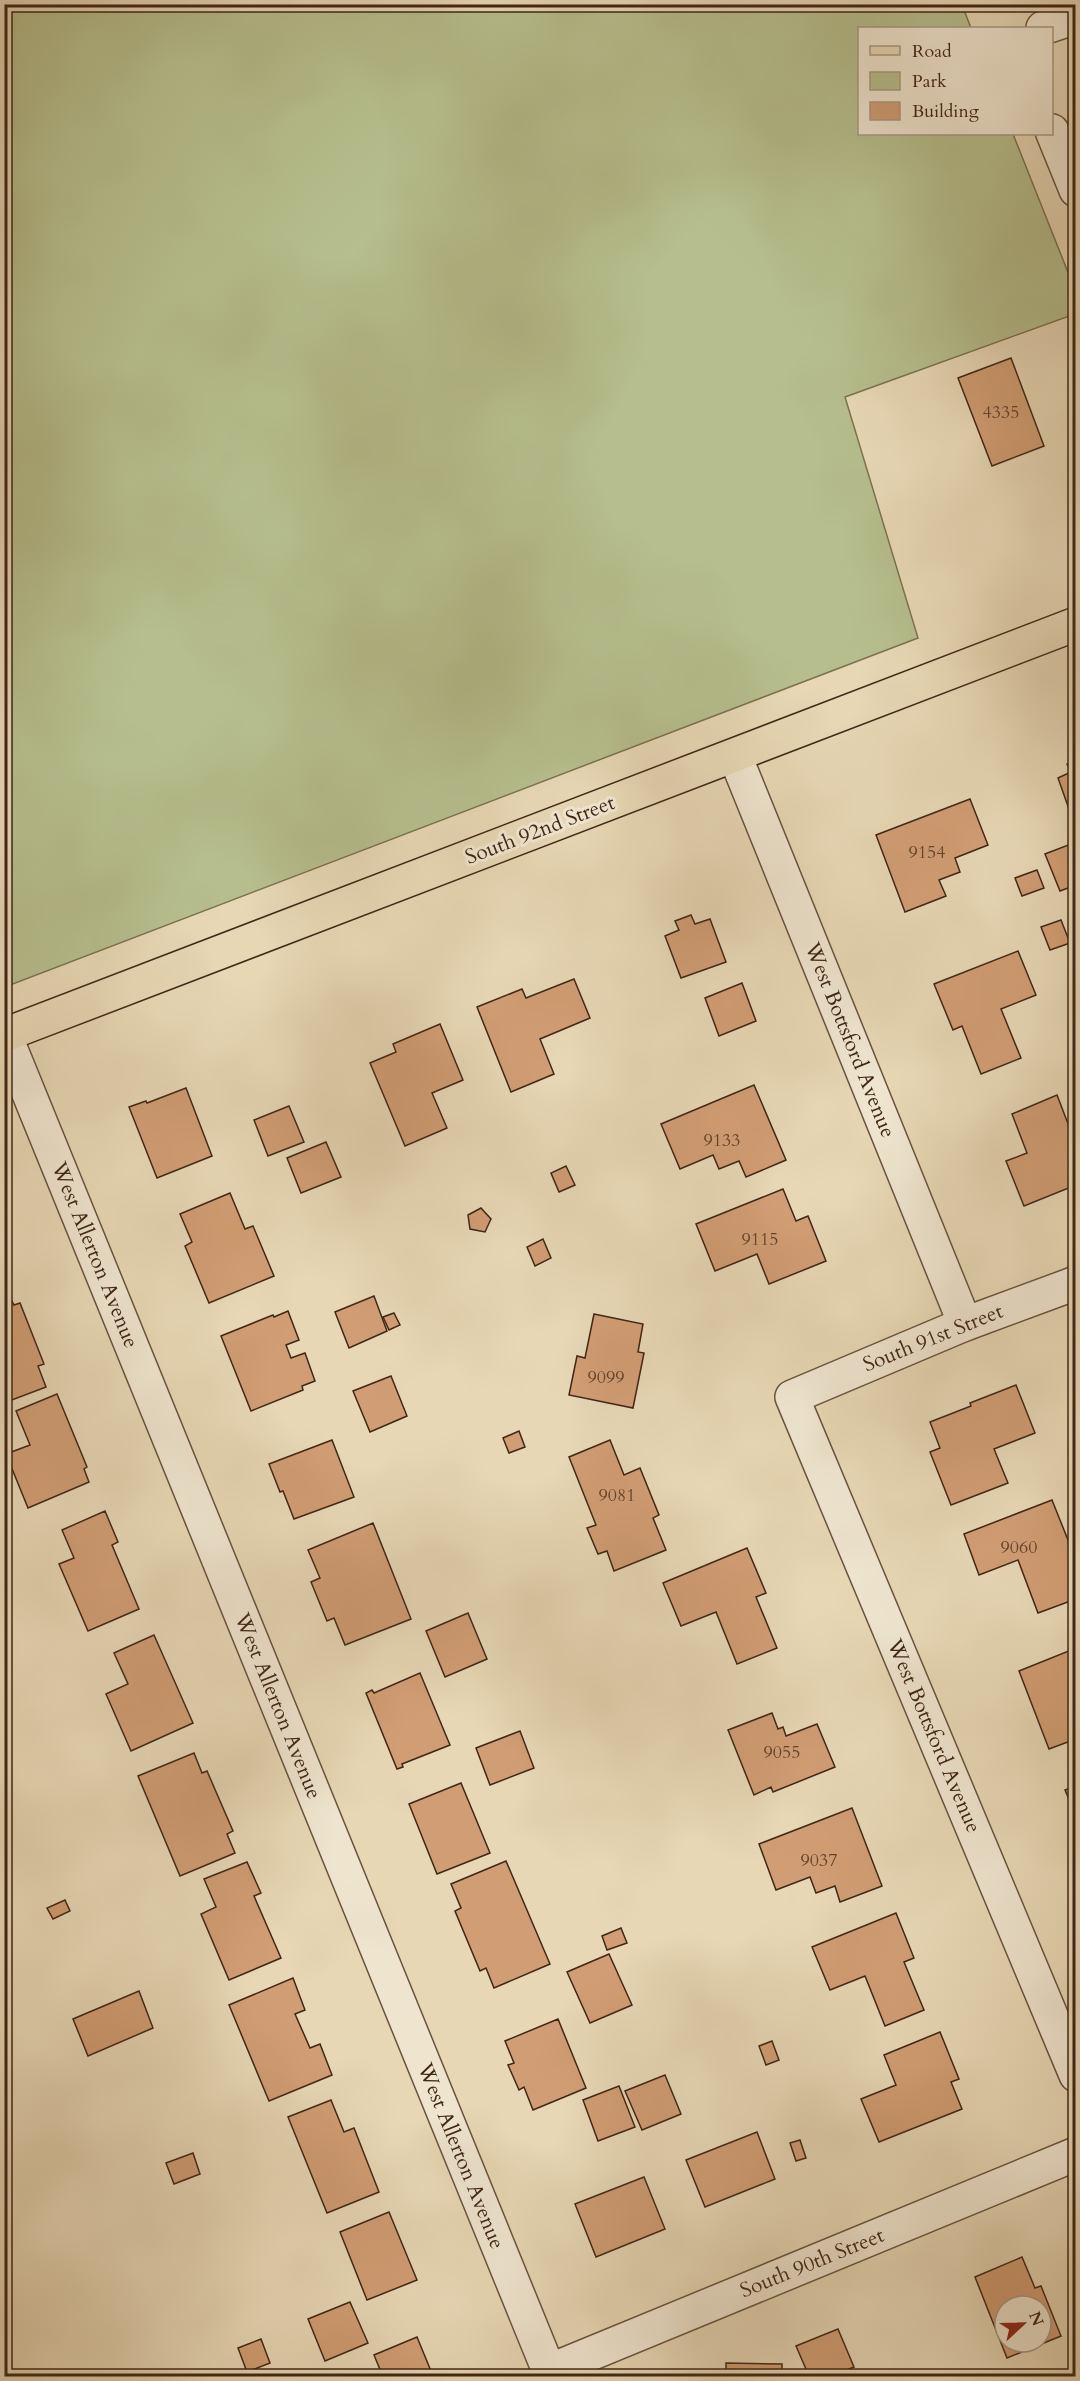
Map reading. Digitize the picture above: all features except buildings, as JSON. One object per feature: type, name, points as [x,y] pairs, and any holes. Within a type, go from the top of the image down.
[{"type":"main road","name":"South 92nd Street","points":[[5,1035],[1076,624]]},
{"type":"street","points":[[1046,27],[1076,16]]},
{"type":"street","points":[[1053,133],[1076,190]]},
{"type":"street","name":"West Bottsford Avenue","points":[[735,756],[965,1324]]},
{"type":"street","name":"West Allerton Avenue","points":[[5,1035],[550,2374]]},
{"type":"street","name":"South 91st Street","points":[[792,1397],[965,1324],[1076,1283]]},
{"type":"street","name":"West Bottsford Avenue","points":[[792,1397],[1076,2075]]},
{"type":"street","name":"South 90th Street","points":[[550,2374],[1076,2154]]},
{"type":"green space","points":[[5,4],[962,5],[971,27],[858,27],[858,135],[1013,135],[1075,290],[1075,314],[845,397],[918,638],[5,987]]}]
